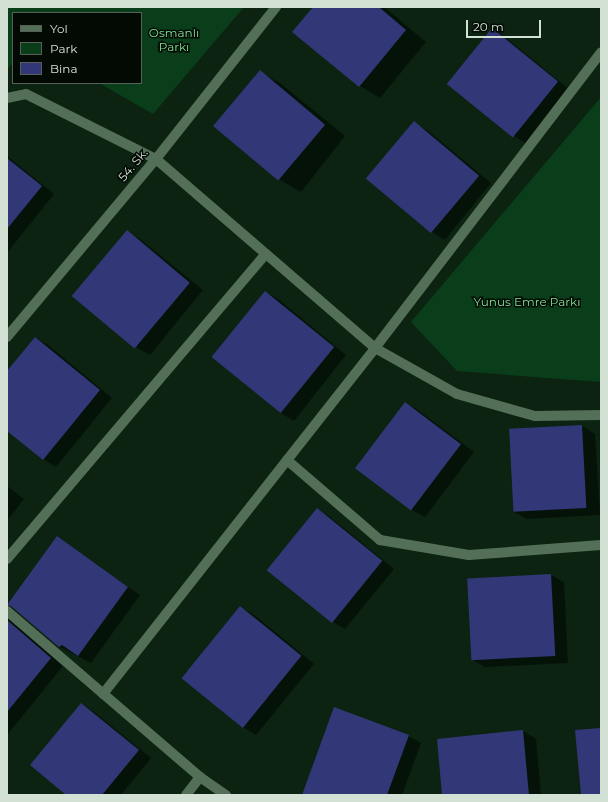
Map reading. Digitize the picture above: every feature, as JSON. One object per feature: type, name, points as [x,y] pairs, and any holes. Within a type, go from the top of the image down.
[{"type":"street","name":"54. Sk.","points":[[7,337],[156,159],[276,7]]},
{"type":"street","points":[[103,694],[376,348],[601,52]]},
{"type":"street","points":[[7,98],[26,94],[156,159],[376,348],[457,394],[535,416],[601,415]]},
{"type":"street","points":[[7,559],[266,254]]},
{"type":"street","points":[[287,460],[380,540],[468,555],[601,545]]},
{"type":"street","points":[[7,611],[200,777],[226,795]]},
{"type":"street","points":[[186,795],[200,777]]},
{"type":"green space","name":"Osmanlı Parkı","points":[[7,7],[244,7],[153,114],[101,84],[142,84],[142,12],[12,12],[12,65],[7,69]]},
{"type":"green space","name":"Yunus Emre Parkı","points":[[601,97],[601,382],[457,371],[411,322]]},
{"type":"building","points":[[313,7],[379,7],[406,30],[359,87],[292,32]]},
{"type":"building","points":[[492,28],[558,81],[513,137],[447,84]]},
{"type":"building","points":[[260,70],[325,125],[278,181],[213,126]]},
{"type":"building","points":[[414,121],[479,176],[431,233],[366,178]]},
{"type":"building","points":[[7,158],[42,186],[7,229]]},
{"type":"building","points":[[127,230],[190,283],[135,349],[72,296]]},
{"type":"building","points":[[265,291],[334,347],[281,413],[212,357]]},
{"type":"building","points":[[35,337],[100,390],[43,460],[7,431],[7,371]]},
{"type":"building","points":[[405,402],[461,444],[411,510],[355,468]]},
{"type":"building","points":[[582,425],[586,508],[513,512],[509,429]]},
{"type":"building","points":[[317,508],[382,561],[332,623],[267,570]]},
{"type":"building","points":[[57,536],[128,587],[78,656],[62,645],[59,647],[11,606],[7,605]]},
{"type":"building","points":[[551,574],[555,656],[471,660],[467,578]]},
{"type":"building","points":[[240,606],[301,656],[243,728],[181,678]]},
{"type":"building","points":[[7,620],[51,658],[7,712]]},
{"type":"building","points":[[81,703],[139,750],[102,795],[66,795],[30,765]]},
{"type":"building","points":[[334,707],[409,735],[387,795],[302,795]]},
{"type":"building","points":[[601,728],[601,795],[581,795],[575,730]]},
{"type":"building","points":[[523,730],[529,795],[442,795],[437,739]]}]
